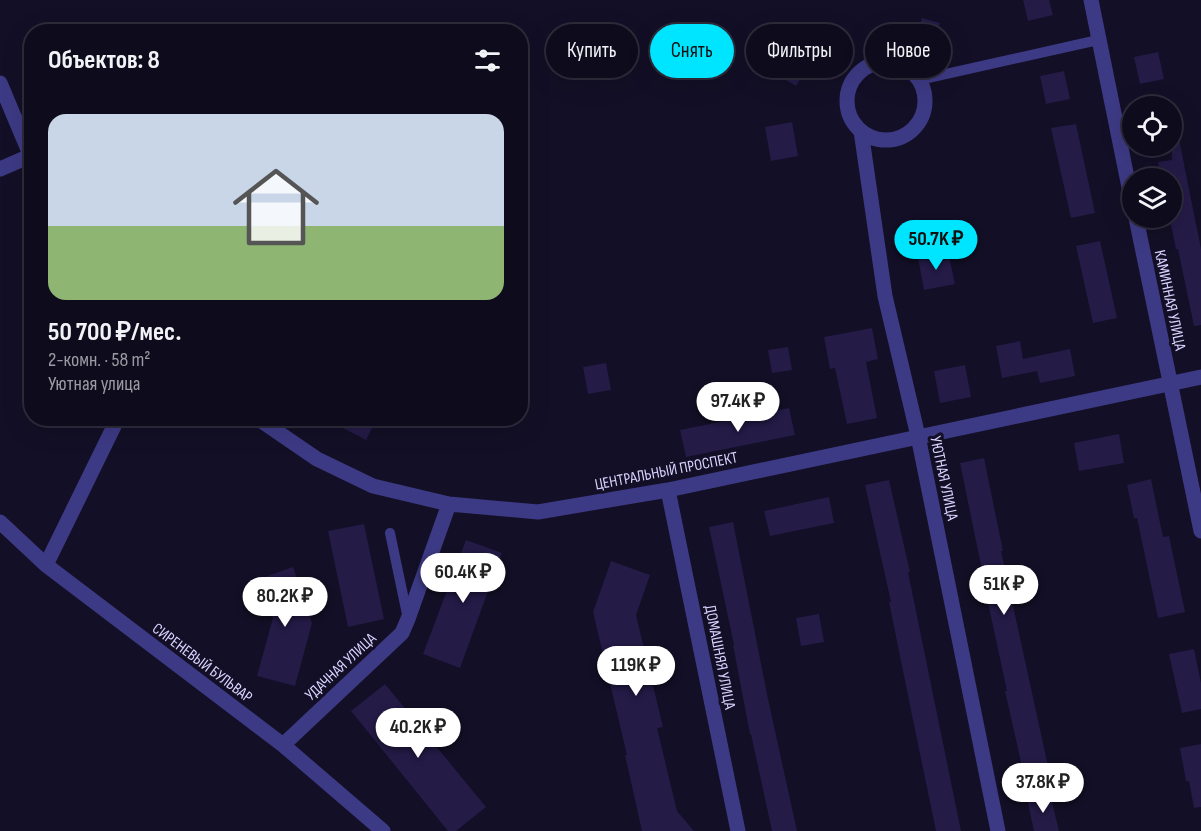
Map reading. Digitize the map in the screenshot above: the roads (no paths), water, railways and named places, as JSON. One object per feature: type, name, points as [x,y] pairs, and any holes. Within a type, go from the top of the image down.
[{"type":"street","points":[[1091,0],[1125,168]]},
{"type":"street","points":[[880,63],[892,63],[912,72],[919,80],[924,90],[924,112],[912,131],[903,137],[892,140],[870,137],[853,122],[847,102],[853,80],[860,72],[880,63]]},
{"type":"street","points":[[0,82],[24,140]]},
{"type":"street","name":"УЮТНАЯ УЛИЦА","points":[[861,131],[885,296],[918,436],[998,831]]},
{"type":"street","points":[[0,169],[24,160]]},
{"type":"street","name":"КАМИННАЯ УЛИЦА","points":[[1138,228],[1201,531]]},
{"type":"street","name":"ЦЕНТРАЛЬНЫЙ ПРОСПЕКТ","points":[[269,426],[317,459],[373,486],[449,504],[538,512],[668,490],[1201,377]]},
{"type":"street","points":[[46,565],[114,426]]},
{"type":"street","name":"ДОМАШНЯЯ УЛИЦА","points":[[668,490],[738,831]]},
{"type":"street","name":"УДАЧНАЯ УЛИЦА","points":[[283,745],[402,633],[449,504]]},
{"type":"street","name":"СИРЕНЕВЫЙ БУЛЬВАР","points":[[0,522],[46,565],[283,745],[383,831]]},
{"type":"lane","points":[[919,80],[1098,40]]},
{"type":"lane","points":[[390,533],[408,619]]}]
